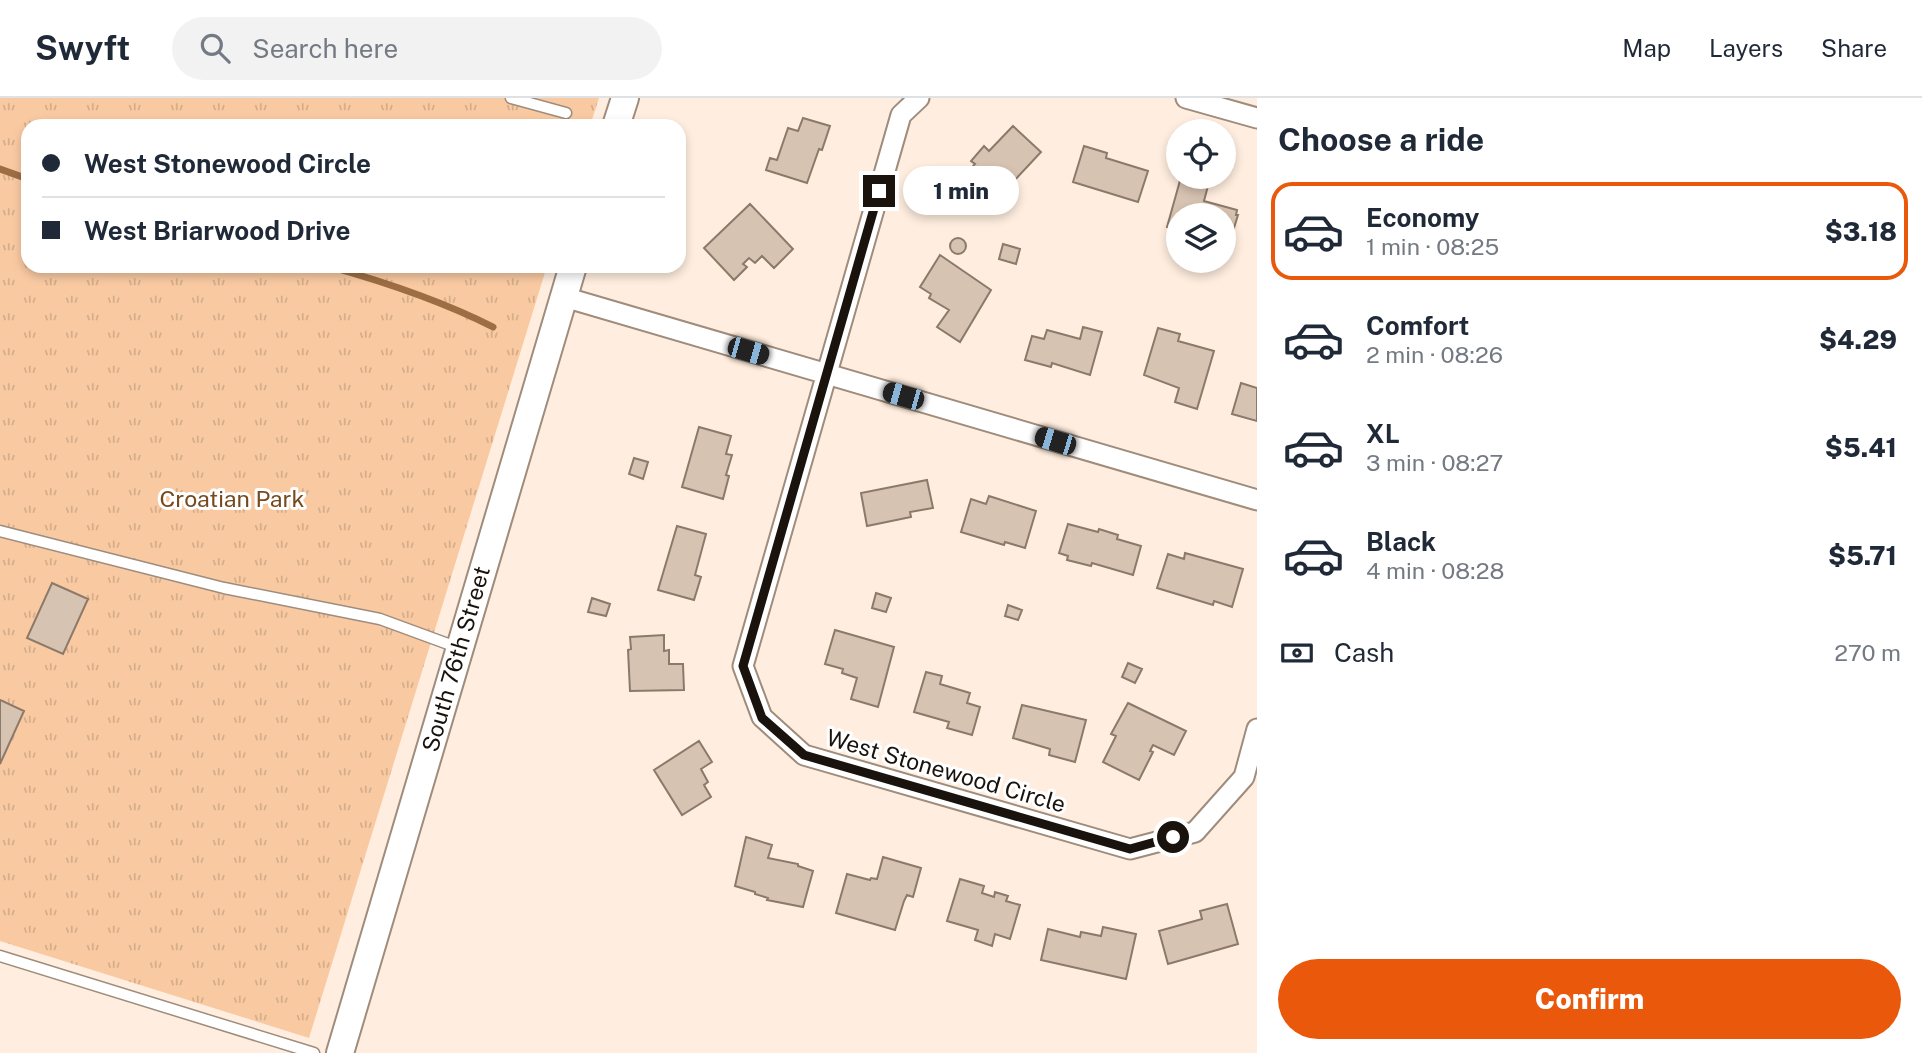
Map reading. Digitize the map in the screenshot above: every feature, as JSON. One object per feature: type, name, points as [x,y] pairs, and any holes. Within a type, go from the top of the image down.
[{"type":"main road","points":[[618,119],[625,98]]},
{"type":"main road","name":"South 76th Street","points":[[340,1053],[571,273]]},
{"type":"street","name":"West Stonewood Circle","points":[[919,98],[901,115],[743,666],[762,718],[804,755],[1130,849],[1195,832],[1244,776],[1257,729]]},
{"type":"street","points":[[1186,98],[1257,118]]},
{"type":"street","points":[[564,297],[1257,500]]},
{"type":"lane","points":[[511,98],[566,113]]},
{"type":"lane","points":[[0,531],[224,588],[380,619],[460,648]]},
{"type":"lane","points":[[0,956],[314,1053]]},
{"type":"green space","name":"Croatian Park","points":[[0,98],[599,98],[592,119],[21,119],[21,273],[545,273],[309,1038],[0,941]]},
{"type":"building","points":[[803,118],[830,126],[807,183],[766,170],[770,158],[777,160],[788,128],[798,131]]},
{"type":"building","points":[[1013,126],[1041,152],[998,198],[990,190],[979,201],[959,182],[975,164],[971,161],[984,146],[989,151]]},
{"type":"building","points":[[1084,146],[1107,153],[1106,158],[1148,171],[1138,202],[1073,182]]},
{"type":"building","points":[[1178,189],[1207,189],[1204,201],[1211,203],[1174,203]]},
{"type":"building","points":[[750,204],[793,249],[774,268],[762,256],[755,263],[749,258],[743,264],[747,267],[734,280],[704,248]]},
{"type":"building","points":[[958,238],[964,240],[964,252],[958,254],[952,252],[950,246],[952,240]]},
{"type":"building","points":[[1003,244],[1020,249],[1016,264],[999,259]]},
{"type":"building","points":[[940,255],[991,290],[960,342],[937,327],[949,310],[929,298],[931,294],[920,287]]},
{"type":"building","points":[[1083,327],[1102,332],[1090,375],[1052,363],[1051,367],[1025,360],[1032,336],[1044,339],[1047,330],[1080,339]]},
{"type":"building","points":[[1158,328],[1180,334],[1178,341],[1214,351],[1197,409],[1175,402],[1179,388],[1144,375]]},
{"type":"building","points":[[1241,383],[1257,388],[1257,421],[1232,414]]},
{"type":"building","points":[[699,427],[731,436],[726,454],[732,455],[723,499],[682,487]]},
{"type":"building","points":[[634,458],[648,462],[643,479],[629,474]]},
{"type":"building","points":[[927,480],[933,508],[910,512],[911,517],[867,526],[861,493]]},
{"type":"building","points":[[989,496],[1036,511],[1025,548],[1005,542],[1004,545],[961,532],[971,499],[986,504]]},
{"type":"building","points":[[1068,524],[1098,532],[1099,529],[1118,535],[1117,539],[1141,546],[1133,575],[1092,563],[1091,566],[1067,560],[1068,556],[1059,553]]},
{"type":"building","points":[[677,526],[706,534],[695,575],[701,577],[694,600],[658,590]]},
{"type":"building","points":[[1185,553],[1243,569],[1232,607],[1214,601],[1213,605],[1157,588],[1168,554],[1184,559]]},
{"type":"building","points":[[52,583],[88,599],[63,654],[27,638]]},
{"type":"building","points":[[876,593],[891,598],[886,612],[872,608]]},
{"type":"building","points":[[592,598],[610,604],[606,616],[588,612]]},
{"type":"building","points":[[1008,605],[1022,610],[1018,620],[1005,616]]},
{"type":"building","points":[[835,630],[894,647],[878,707],[851,699],[857,678],[842,673],[843,669],[825,664]]},
{"type":"building","points":[[664,635],[664,651],[669,650],[669,664],[683,664],[684,690],[630,691],[630,637]]},
{"type":"building","points":[[1128,663],[1142,669],[1135,683],[1122,677]]},
{"type":"building","points":[[926,672],[942,676],[940,684],[970,693],[967,703],[980,707],[972,735],[947,728],[949,722],[914,712]]},
{"type":"building","points":[[0,700],[24,711],[0,764]]},
{"type":"building","points":[[1128,703],[1186,731],[1174,755],[1153,745],[1150,751],[1153,752],[1139,780],[1103,762],[1116,736],[1111,734]]},
{"type":"building","points":[[1022,705],[1086,720],[1075,762],[1049,755],[1050,749],[1013,738]]},
{"type":"building","points":[[699,741],[712,762],[701,769],[708,782],[704,785],[711,797],[682,815],[654,770]]},
{"type":"building","points":[[746,837],[772,845],[768,858],[798,864],[813,871],[803,907],[767,900],[768,898],[755,892],[735,886]]},
{"type":"building","points":[[883,857],[921,868],[913,897],[907,895],[895,930],[836,913],[847,874],[870,880],[877,879]]},
{"type":"building","points":[[960,879],[984,886],[982,893],[994,897],[995,892],[1008,896],[1006,901],[1020,905],[1010,939],[995,934],[992,946],[975,940],[978,930],[947,921]]},
{"type":"building","points":[[1227,904],[1238,944],[1168,964],[1159,931],[1202,919],[1200,911]]},
{"type":"building","points":[[1103,927],[1136,934],[1126,979],[1041,960],[1048,929],[1080,937],[1081,932],[1101,936]]},
{"type":"waterway","points":[[0,169],[21,176]]},
{"type":"waterway","points":[[352,273],[412,292],[493,327]]},
{"type":"route","points":[[879,191],[743,666],[762,718],[804,755],[1130,849],[1173,837]]}]
